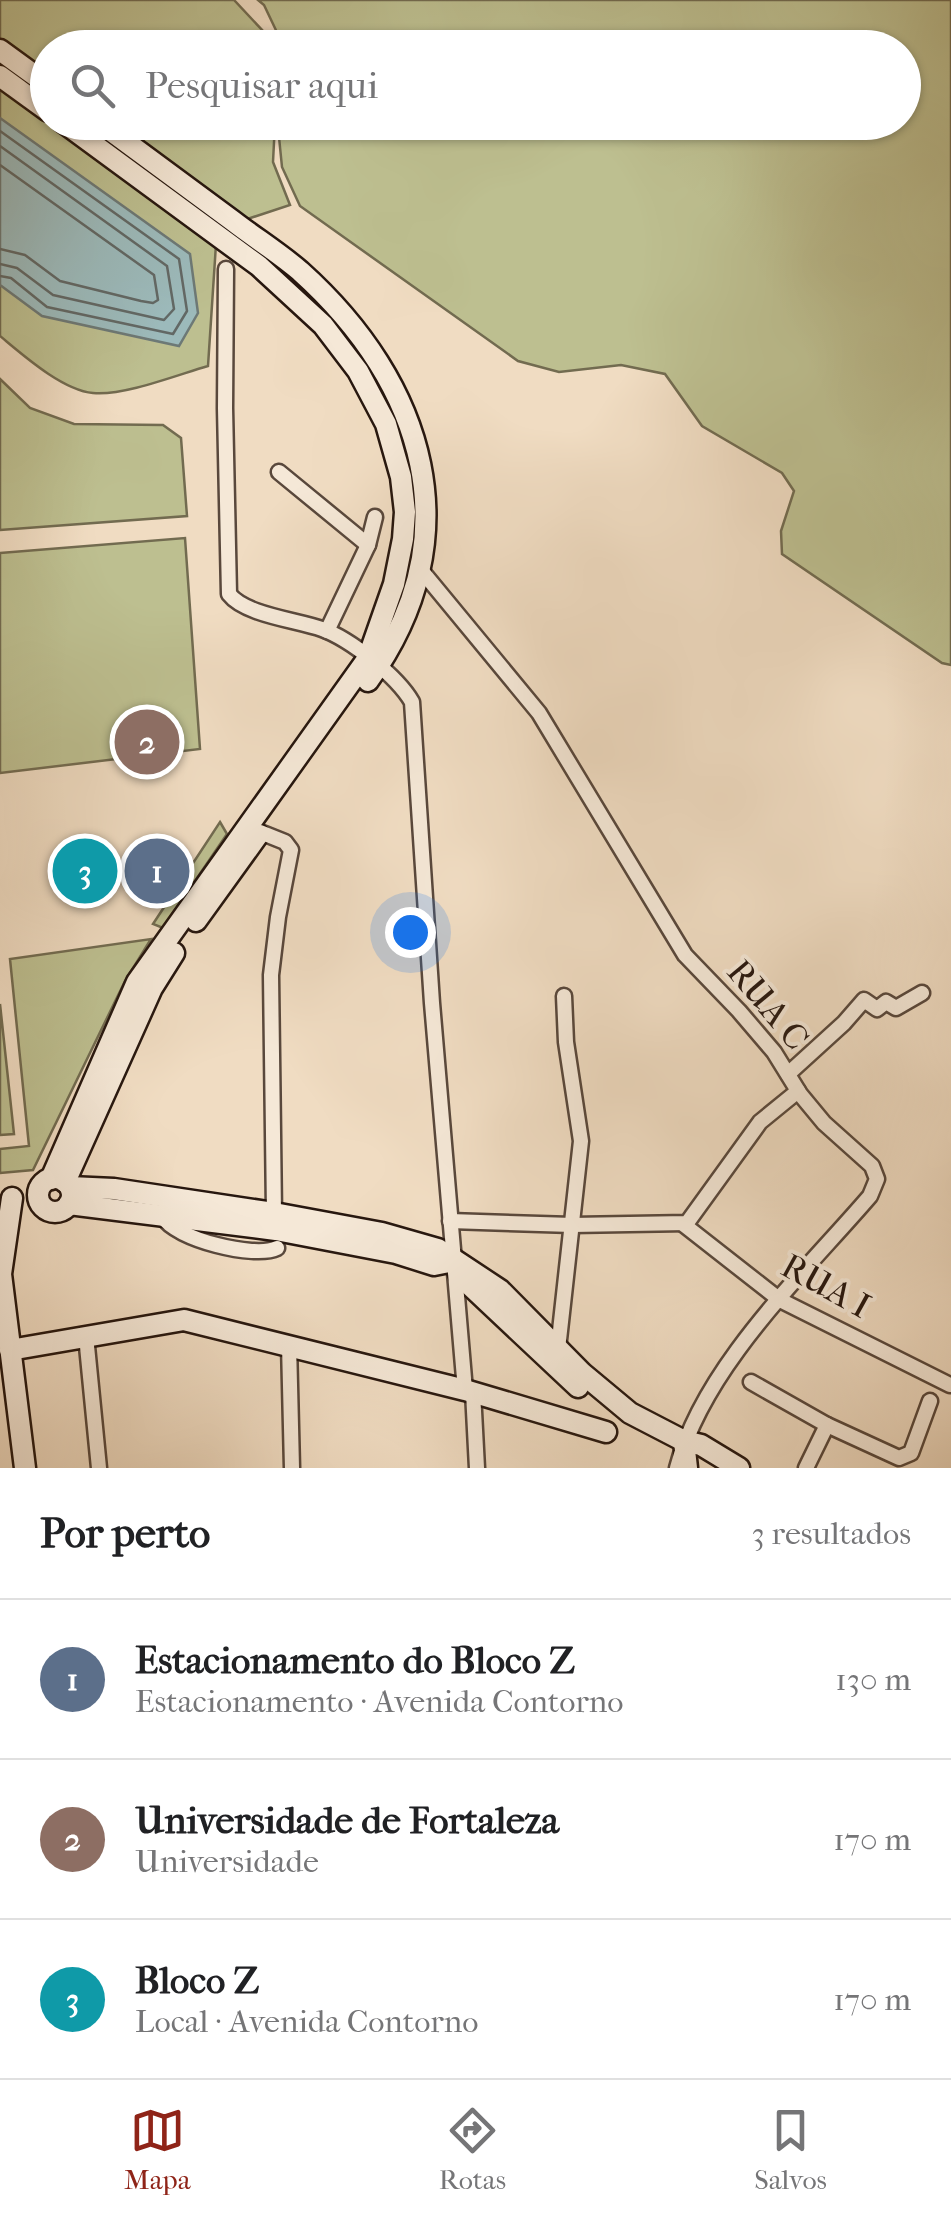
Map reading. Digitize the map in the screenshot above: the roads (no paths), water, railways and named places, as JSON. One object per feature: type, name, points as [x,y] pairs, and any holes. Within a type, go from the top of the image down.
[{"type":"street","points":[[0,50],[30,72]]},
{"type":"street","points":[[0,76],[30,98]]},
{"type":"street","points":[[64,1188],[152,988],[373,661],[394,584],[405,512],[402,477],[386,424],[358,371],[323,325],[259,266],[88,140]]},
{"type":"street","points":[[122,140],[298,270],[372,350],[398,399],[424,483],[428,524],[421,570],[396,640],[373,661],[137,982],[64,1188],[60,1212],[45,1209],[38,1197],[40,1188],[64,1188],[114,1189],[274,1213],[382,1233],[438,1249],[500,1290],[599,1389],[682,1457]]},
{"type":"street","points":[[226,269],[227,588],[240,605],[327,631],[373,661],[412,702],[450,1221],[477,1468]]},
{"type":"street","points":[[279,472],[368,545]]},
{"type":"street","points":[[327,631],[368,545],[376,516]]},
{"type":"street","name":"RUA C","points":[[421,570],[539,713],[684,955],[740,1011],[824,1123],[872,1166],[877,1183],[739,1350],[682,1457]]},
{"type":"street","points":[[260,832],[285,842],[291,850],[271,975],[274,1213]]},
{"type":"street","points":[[788,1074],[844,1024],[864,1000],[878,1009],[886,1002],[896,1008],[922,993]]},
{"type":"street","points":[[558,1349],[581,1142],[566,1042],[564,996]]},
{"type":"street","points":[[450,1221],[682,1224],[695,1213],[760,1122],[798,1091]]},
{"type":"street","points":[[64,1188],[396,1253],[434,1265],[454,1261]]},
{"type":"street","points":[[24,1468],[0,1274],[4,1200],[38,1197]]},
{"type":"street","points":[[163,1217],[170,1228],[213,1243],[266,1254],[277,1248]]},
{"type":"street","name":"RUA I","points":[[682,1224],[780,1300],[950,1385]]},
{"type":"street","points":[[454,1261],[460,1276],[487,1303],[599,1405],[682,1457]]},
{"type":"street","points":[[10,1350],[184,1320],[469,1391],[606,1432]]},
{"type":"street","points":[[86,1336],[100,1468]]},
{"type":"street","points":[[289,1344],[292,1468]]},
{"type":"street","points":[[752,1382],[827,1425],[898,1458],[907,1457],[930,1402]]},
{"type":"street","points":[[806,1468],[827,1425]]},
{"type":"street","points":[[682,1457],[701,1446],[739,1468]]},
{"type":"water","points":[[0,118],[190,254],[198,313],[179,346],[42,316],[0,285]]},
{"type":"place","name":"Universidade de Fortaleza","points":[[147,742]]},
{"type":"place","name":"Bloco Z","points":[[85,871]]},
{"type":"place","name":"Estacionamento do Bloco Z","points":[[157,871]]}]
